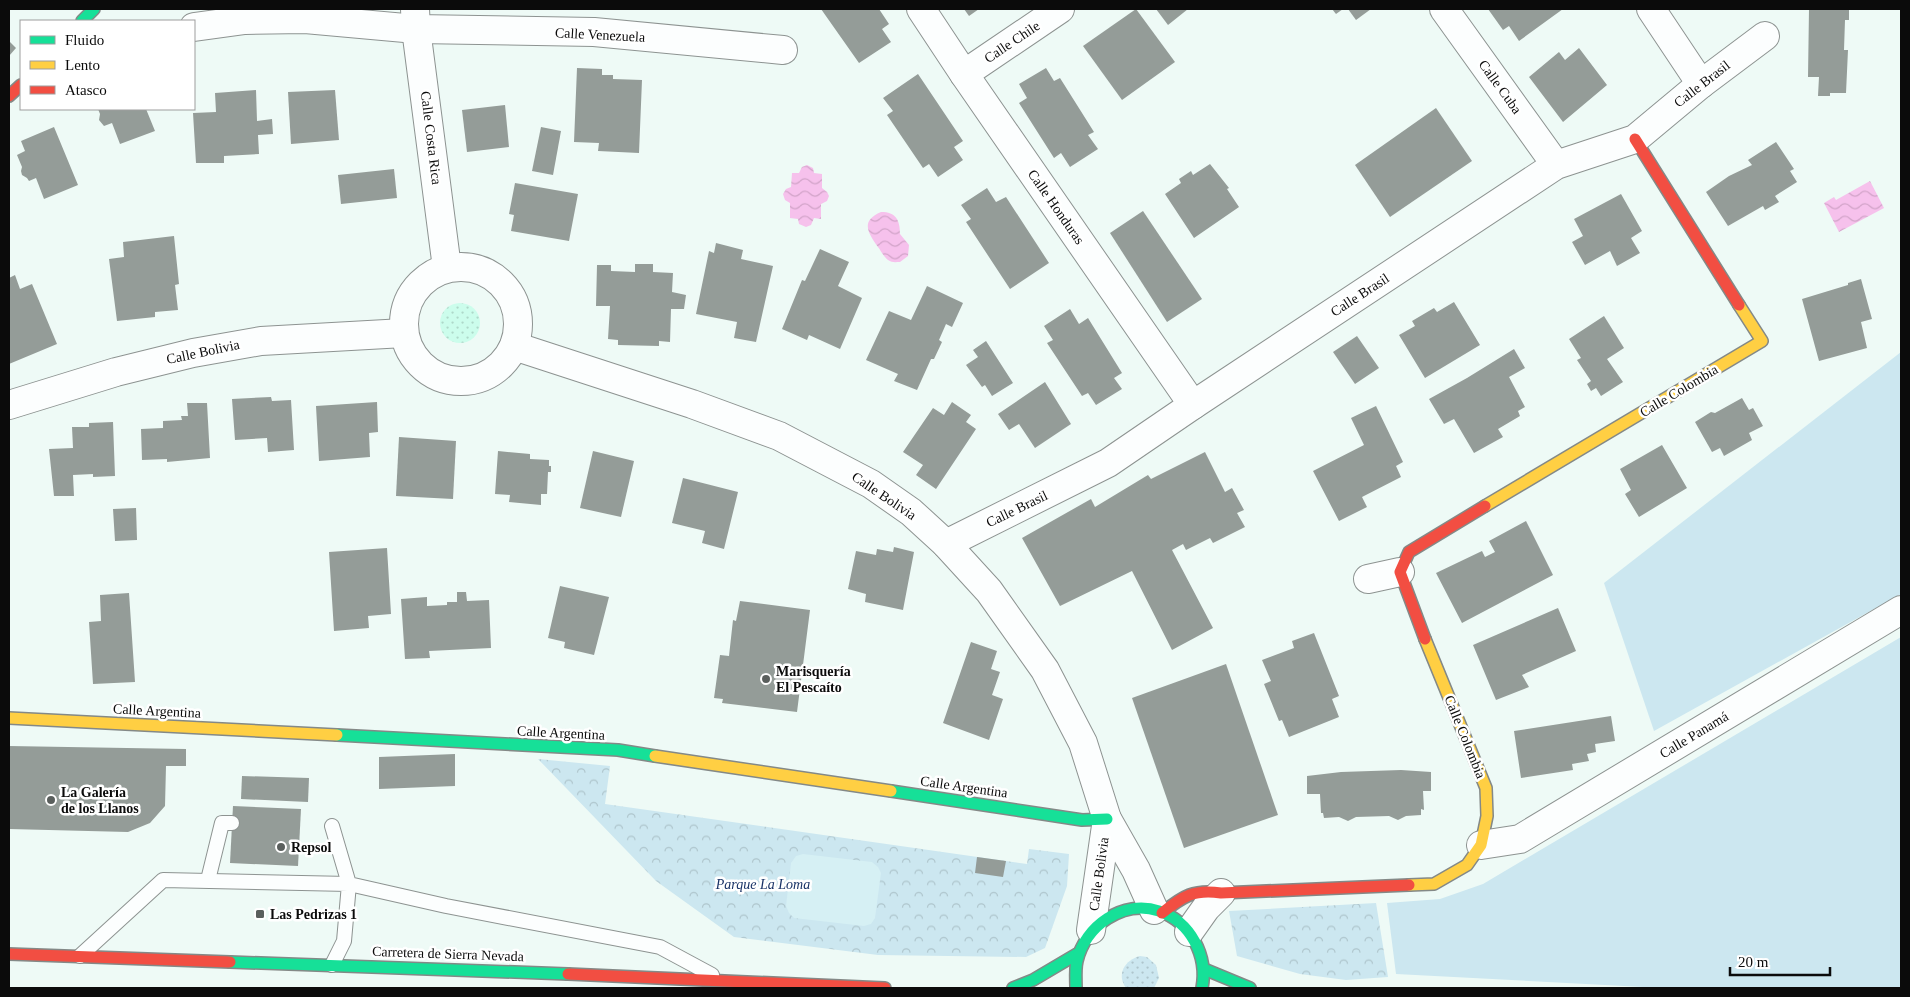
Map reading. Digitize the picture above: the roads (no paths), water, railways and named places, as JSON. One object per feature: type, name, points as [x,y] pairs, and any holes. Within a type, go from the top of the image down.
[{"type":"street","points":[[83,20],[94,9]]},
{"type":"street","name":"Calle Honduras","points":[[921,9],[1193,404]]},
{"type":"street","name":"Calle Chile","points":[[964,74],[1060,9]]},
{"type":"street","name":"Calle Cuba","points":[[1444,9],[1556,165]]},
{"type":"street","points":[[1651,9],[1701,84]]},
{"type":"street","name":"Calle Venezuela","points":[[195,27],[245,20],[416,19],[594,32],[783,50]]},
{"type":"street","name":"Calle Costa Rica","points":[[416,19],[448,268]]},
{"type":"street","name":"Calle Brasil","points":[[946,544],[1108,463],[1193,404],[1556,165],[1635,139],[1701,84],[1765,36]]},
{"type":"street","points":[[9,96],[20,86]]},
{"type":"street","name":"Calle Colombia","points":[[1158,911],[1180,898],[1203,890],[1221,893],[1434,884],[1467,865],[1481,844],[1487,816],[1486,788],[1410,602],[1400,572],[1409,552],[1762,341],[1635,139]]},
{"type":"street","points":[[465,266],[483,271],[498,280],[510,294],[517,311],[518,328],[514,346],[504,362],[490,374],[473,380],[454,382],[436,376],[421,366],[410,351],[404,333],[404,316],[408,300],[413,292],[431,274],[448,268],[465,266]]},
{"type":"street","name":"Calle Bolivia","points":[[9,405],[116,372],[193,353],[261,341],[404,333]]},
{"type":"street","name":"Calle Bolivia","points":[[514,346],[692,404],[779,436],[871,484],[911,512],[946,544],[989,590],[1045,670],[1083,743],[1107,819],[1158,911]]},
{"type":"street","points":[[1368,579],[1400,572]]},
{"type":"street","name":"Calle Panamá","points":[[1481,844],[1520,839],[1901,610]]},
{"type":"street","name":"Calle Argentina","points":[[9,718],[618,750],[1082,820],[1107,819]]},
{"type":"street","name":"Calle Bolivia","points":[[1091,930],[1107,819]]},
{"type":"street","points":[[1189,932],[1206,908],[1221,893]]},
{"type":"street","points":[[1076,988],[1074,975],[1077,954],[1091,930],[1105,918],[1118,912],[1138,908],[1158,911],[1178,921],[1189,932],[1198,947],[1204,969],[1202,988]]},
{"type":"street","name":"Carretera de Sierra Nevada","points":[[9,954],[332,965],[886,988]]},
{"type":"street","points":[[1013,988],[1033,980],[1077,954]]},
{"type":"street","points":[[1204,969],[1250,988]]},
{"type":"lane","points":[[208,880],[222,823],[232,823]]},
{"type":"lane","points":[[332,826],[350,884],[344,941],[332,965]]},
{"type":"lane","points":[[80,956],[163,880],[350,884],[446,906],[660,947],[724,981]]},
{"type":"water","points":[[807,165],[813,168],[814,173],[822,174],[822,188],[829,196],[827,201],[821,204],[821,219],[814,218],[811,225],[806,227],[799,224],[798,219],[790,218],[790,203],[785,200],[783,194],[786,189],[791,187],[792,173],[799,173],[802,167]]},
{"type":"water","points":[[1870,181],[1884,208],[1839,232],[1824,203],[1834,197],[1836,200]]},
{"type":"water","points":[[881,212],[894,215],[898,221],[900,234],[909,245],[908,256],[900,262],[889,261],[874,242],[869,232],[868,223],[870,219]]},
{"type":"place","name":"Marisquería El Pescaíto","points":[[766,679]]},
{"type":"place","name":"La Galería de los Llanos","points":[[51,800]]},
{"type":"place","name":"Repsol","points":[[281,847]]},
{"type":"place","name":"Las Pedrizas 1","points":[[260,914]]},
{"type":"park label","name":"Parque La Loma","points":[[763,884]]}]
